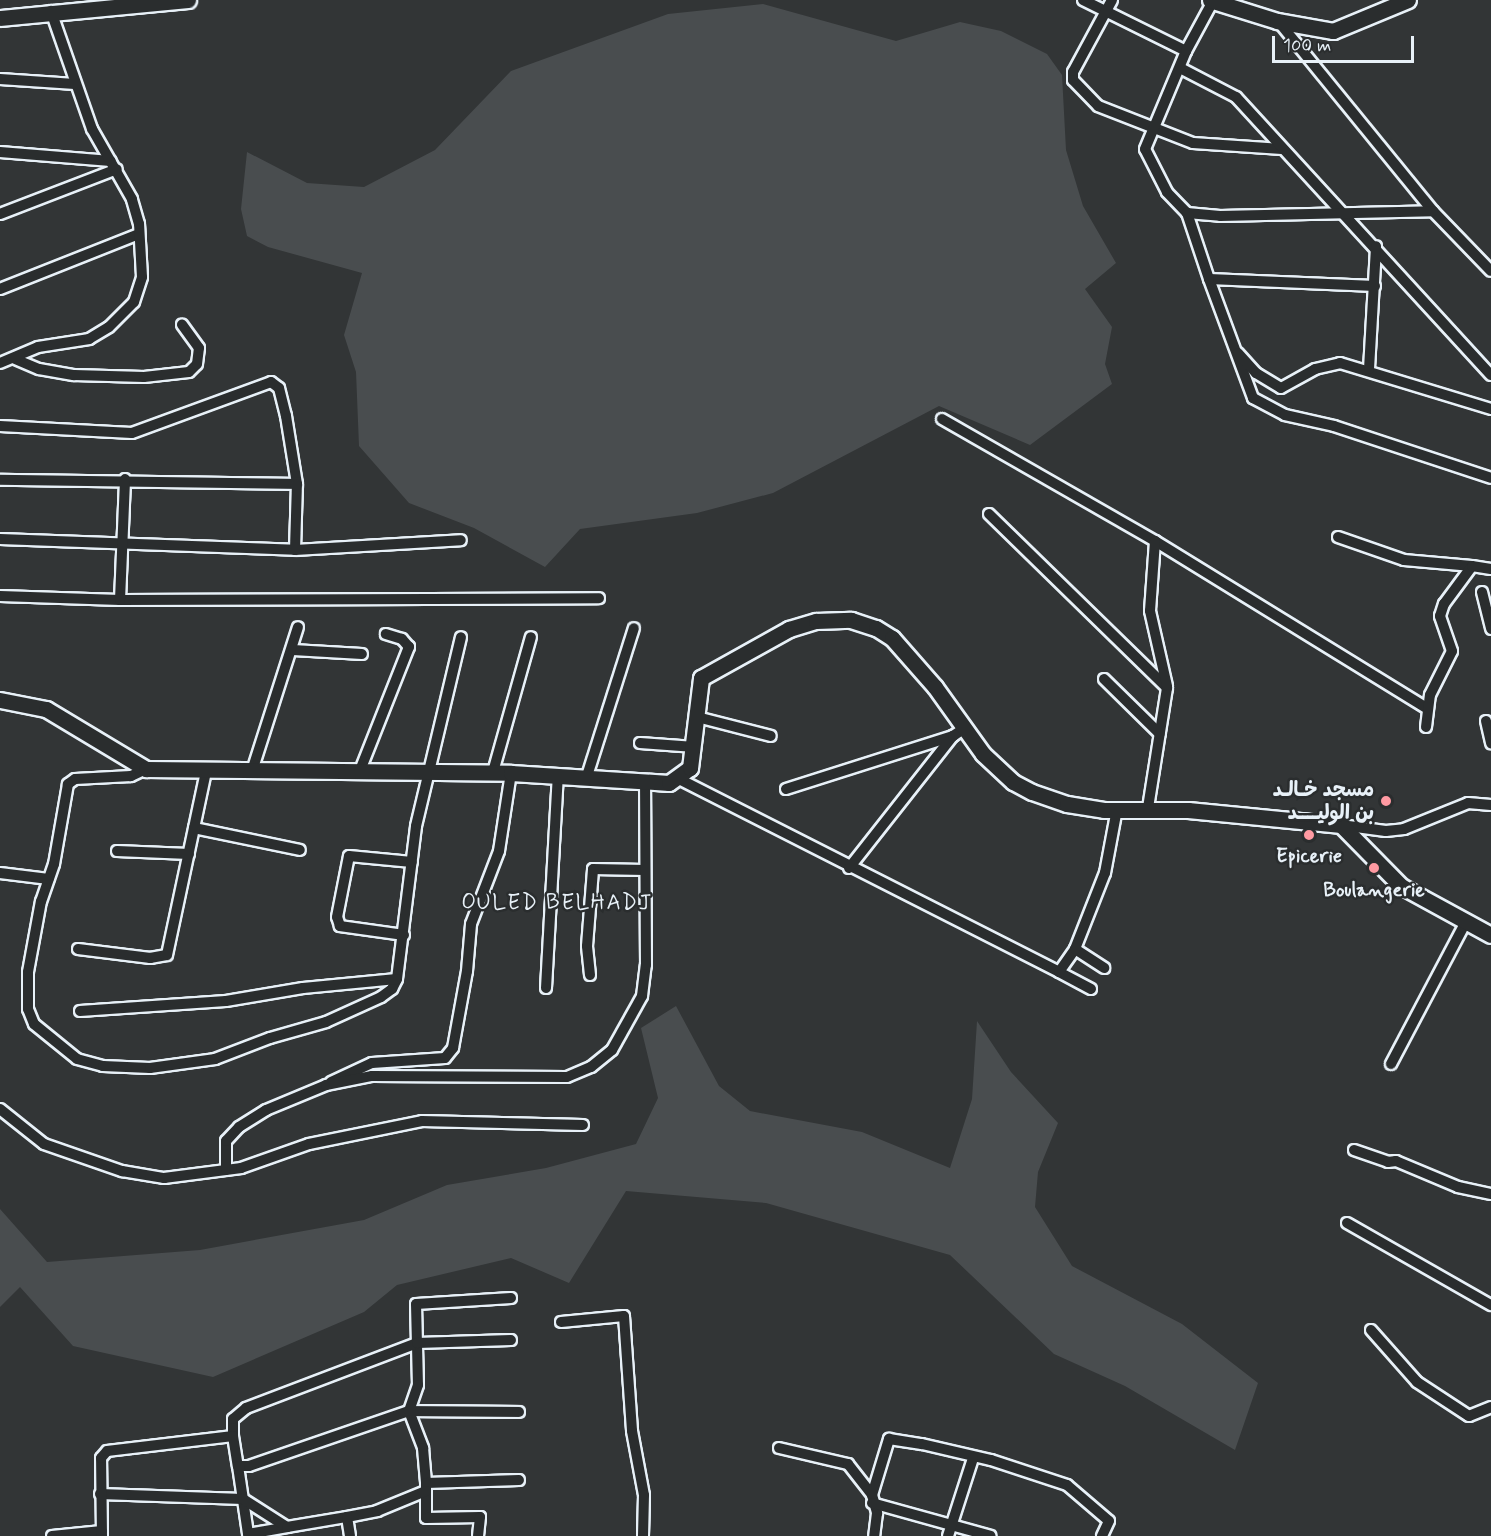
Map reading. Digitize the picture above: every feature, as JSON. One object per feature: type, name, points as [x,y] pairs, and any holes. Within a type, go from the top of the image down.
[{"type":"street","points":[[0,18],[51,11],[188,0]]},
{"type":"street","points":[[1083,0],[1186,51]]},
{"type":"street","points":[[1112,0],[1073,72],[1073,80],[1098,106],[1193,143],[1282,149]]},
{"type":"street","points":[[1408,0],[1332,31],[1277,21],[1212,1],[1186,51],[1182,69],[1145,149],[1167,192],[1187,213],[1253,398],[1285,415],[1334,426],[1491,478]]},
{"type":"street","points":[[0,363],[15,359],[39,347],[89,339],[123,314],[134,302],[142,277],[139,234],[132,199],[92,129],[51,11]]},
{"type":"street","points":[[1277,21],[1434,211],[1491,271]]},
{"type":"street","points":[[1182,69],[1236,97],[1282,149],[1345,212],[1491,375]]},
{"type":"street","points":[[0,79],[75,84]]},
{"type":"street","points":[[0,152],[114,165]]},
{"type":"street","points":[[0,214],[114,165]]},
{"type":"street","points":[[1187,213],[1220,216],[1434,211]]},
{"type":"street","points":[[0,289],[139,234]]},
{"type":"street","points":[[1369,369],[1376,246]]},
{"type":"street","points":[[1209,279],[1375,286]]},
{"type":"street","points":[[15,359],[39,369],[74,375],[144,377],[189,372],[197,364],[199,348],[182,325]]},
{"type":"street","points":[[1238,352],[1256,373],[1281,388],[1315,369],[1340,363],[1369,369],[1491,409]]},
{"type":"street","points":[[0,426],[132,433],[271,382],[279,388],[297,484],[295,550]]},
{"type":"street","points":[[942,419],[1155,541],[1426,708]]},
{"type":"street","points":[[0,480],[125,479],[297,484]]},
{"type":"street","points":[[120,600],[125,479]]},
{"type":"street","points":[[989,514],[1167,688]]},
{"type":"street","points":[[1338,537],[1404,560],[1491,569]]},
{"type":"street","points":[[0,539],[295,550],[461,540]]},
{"type":"street","points":[[1148,808],[1167,688],[1150,611],[1155,541]]},
{"type":"street","points":[[1426,727],[1426,708],[1452,651],[1440,616],[1444,604],[1472,566]]},
{"type":"street","points":[[1482,592],[1491,629]]},
{"type":"street","points":[[0,596],[120,600],[599,598]]},
{"type":"street","points":[[461,637],[426,771],[404,935],[397,979],[392,989],[381,997],[326,1023],[270,1038],[215,1059],[168,1068],[91,1063],[53,1044],[29,1016],[28,972],[68,784],[75,779],[131,776],[146,770],[359,773],[426,771],[587,776],[669,783],[679,779],[690,768],[695,747],[697,690],[701,678],[789,629],[816,621],[850,620],[876,628],[891,638],[959,732],[1013,782],[1067,804],[1117,809],[1148,808],[1386,831],[1404,829],[1468,803],[1491,805]]},
{"type":"street","points":[[252,771],[293,650],[298,627]]},
{"type":"street","points":[[587,776],[634,628]]},
{"type":"street","points":[[359,773],[409,647],[402,639],[386,634]]},
{"type":"street","points":[[493,772],[531,637]]},
{"type":"street","points":[[293,650],[362,654]]},
{"type":"street","points":[[1104,679],[1160,734]]},
{"type":"street","points":[[0,700],[46,709],[146,770]]},
{"type":"street","points":[[697,717],[771,736]]},
{"type":"street","points":[[1486,721],[1491,743]]},
{"type":"street","points":[[786,789],[959,732]]},
{"type":"street","points":[[849,868],[959,732]]},
{"type":"street","points":[[640,743],[695,747]]},
{"type":"street","points":[[78,949],[150,958],[167,955],[206,772]]},
{"type":"street","points":[[226,1170],[226,1141],[239,1127],[266,1110],[372,1063],[445,1059],[453,1048],[467,971],[471,924],[499,851],[511,773]]},
{"type":"street","points":[[546,988],[558,775]]},
{"type":"street","points":[[679,779],[849,868],[908,892],[1091,989]]},
{"type":"street","points":[[326,1085],[372,1076],[550,1079],[591,1067],[612,1050],[642,996],[645,964],[645,781]]},
{"type":"street","points":[[1059,972],[1075,949],[1105,873],[1117,809]]},
{"type":"street","points":[[1341,825],[1401,886],[1491,935]]},
{"type":"street","points":[[194,828],[300,850]]},
{"type":"street","points":[[117,851],[189,854]]},
{"type":"street","points":[[404,935],[340,926],[337,917],[349,856],[412,862]]},
{"type":"street","points":[[590,975],[587,946],[593,869],[645,870]]},
{"type":"street","points":[[0,873],[49,879]]},
{"type":"street","points":[[1391,1064],[1466,922]]},
{"type":"street","points":[[1075,949],[1104,968]]},
{"type":"street","points":[[80,1011],[226,1001],[303,988],[397,979]]},
{"type":"street","points":[[0,1109],[44,1144],[133,1174],[164,1178],[226,1170],[309,1144],[422,1121],[583,1125]]},
{"type":"street","points":[[1354,1150],[1388,1162],[1396,1161],[1458,1187],[1491,1194]]},
{"type":"street","points":[[1347,1223],[1491,1305]]},
{"type":"street","points":[[478,1536],[480,1517],[426,1518],[423,1448],[409,1412],[418,1385],[416,1304],[511,1298]]},
{"type":"street","points":[[561,1322],[624,1316],[632,1431],[644,1495],[643,1536]]},
{"type":"street","points":[[1371,1330],[1417,1382],[1469,1416],[1491,1407]]},
{"type":"street","points":[[511,1340],[417,1343],[246,1408],[233,1419],[233,1437],[248,1535],[377,1512],[426,1487],[519,1480]]},
{"type":"street","points":[[238,1466],[249,1466],[409,1412],[519,1412]]},
{"type":"street","points":[[52,1536],[102,1534],[101,1458],[107,1451],[233,1437]]},
{"type":"street","points":[[872,1499],[889,1439],[972,1458],[991,1460],[1067,1485],[1109,1521],[1102,1536]]},
{"type":"street","points":[[779,1448],[848,1464],[872,1499],[877,1513],[874,1536]]},
{"type":"street","points":[[950,1530],[972,1458]]},
{"type":"street","points":[[100,1494],[243,1499],[287,1527]]},
{"type":"street","points":[[872,1499],[950,1530],[991,1536]]},
{"type":"street","points":[[347,1517],[350,1536]]},
{"type":"shaded area","points":[[763,4],[896,41],[960,22],[1001,31],[1047,54],[1062,75],[1066,150],[1083,206],[1116,263],[1085,289],[1112,327],[1105,364],[1112,384],[1030,445],[939,406],[773,493],[697,513],[580,529],[545,567],[474,528],[409,503],[359,446],[356,372],[344,335],[362,273],[268,247],[247,236],[241,209],[247,152],[307,183],[364,187],[435,150],[511,71],[668,14]]},
{"type":"shaded area","points":[[676,1006],[719,1086],[750,1111],[862,1132],[950,1168],[972,1099],[977,1021],[1011,1072],[1058,1123],[1038,1172],[1035,1207],[1072,1266],[1182,1324],[1258,1383],[1235,1450],[1125,1386],[1054,1354],[950,1255],[766,1203],[626,1191],[569,1283],[511,1258],[397,1285],[364,1312],[213,1377],[73,1346],[20,1287],[0,1307],[0,1209],[47,1262],[200,1250],[364,1220],[447,1185],[546,1168],[636,1144],[658,1098],[641,1028]]},
{"type":"place","name":"مسجد خـالـد بن الوليــــد","points":[[1386,801]]},
{"type":"place","name":"Epicerie","points":[[1309,835]]},
{"type":"place","name":"Boulangerie","points":[[1374,868]]},
{"type":"district","name":"OULED BELHADJ","points":[[557,904]]}]
